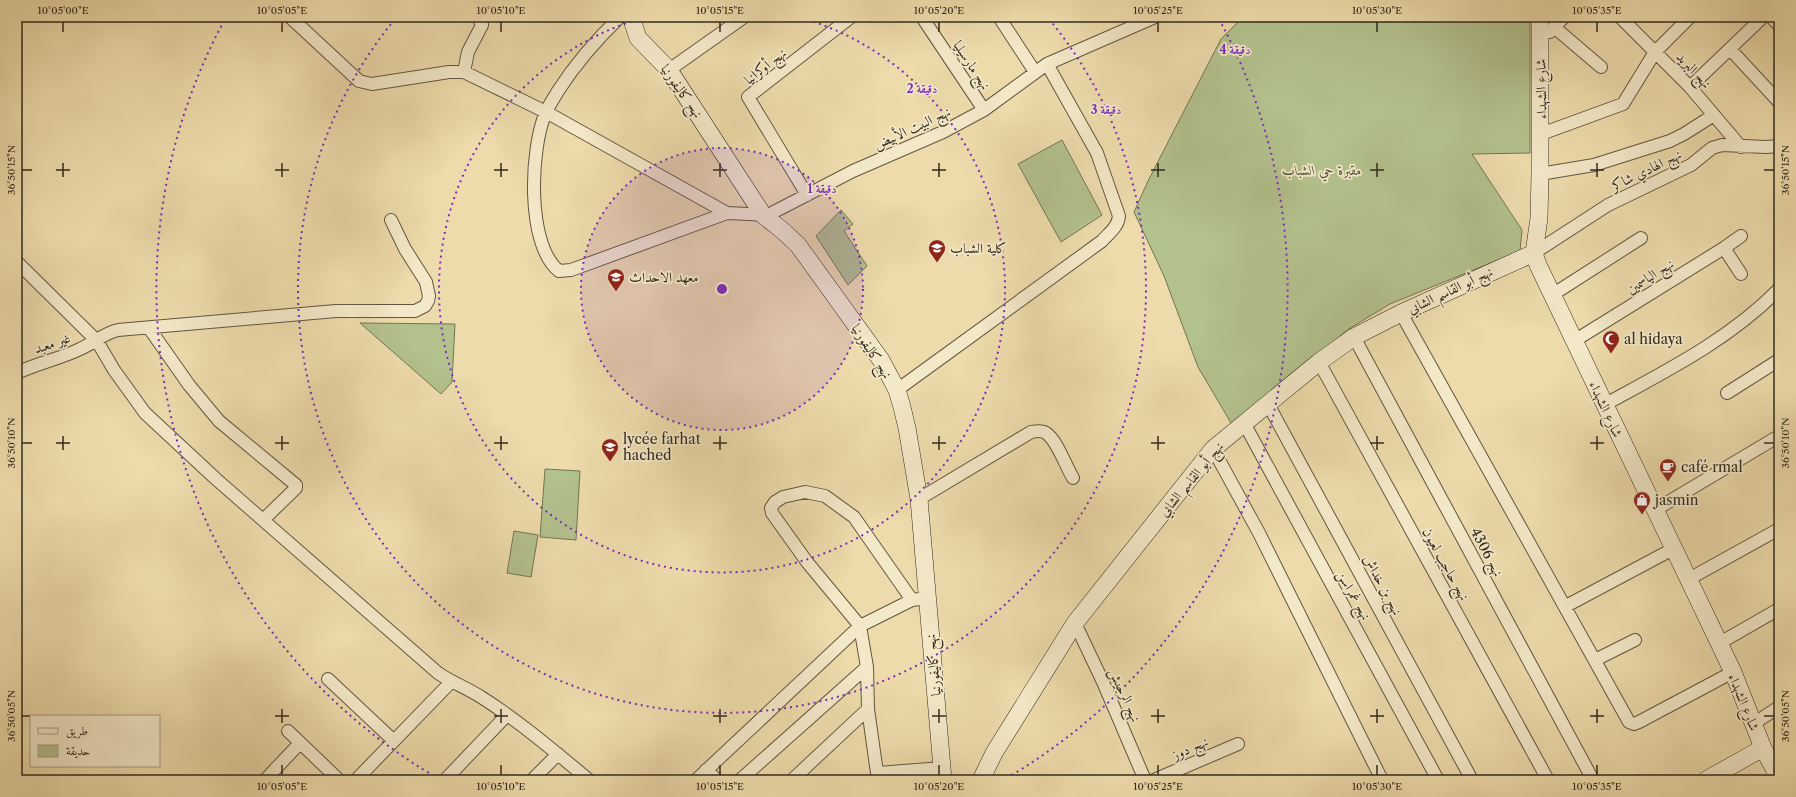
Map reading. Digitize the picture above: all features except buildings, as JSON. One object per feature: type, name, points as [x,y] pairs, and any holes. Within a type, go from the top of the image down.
[{"type":"street","points":[[464,72],[468,52],[482,25],[478,17]]},
{"type":"street","points":[[620,17],[597,38],[574,66],[546,112],[536,149],[534,200],[536,220],[545,252],[554,266],[560,271],[571,270],[727,213],[763,215]]},
{"type":"street","name":"نهح كاليفورنيا","points":[[631,17],[638,38],[669,70],[763,215],[784,230],[798,245],[881,360],[897,390],[907,428],[919,499],[920,599],[943,774]]},
{"type":"street","points":[[669,70],[744,17]]},
{"type":"street","name":"نهج أوكرانيا","points":[[807,195],[748,97],[851,17]]},
{"type":"street","name":"نهج مارسيليا","points":[[922,17],[984,110]]},
{"type":"street","points":[[999,17],[1035,72]]},
{"type":"street","name":"نهج البيت الأبيض","points":[[763,215],[768,215],[853,171],[943,132],[984,110],[1048,64],[1155,17]]},
{"type":"street","points":[[1547,22],[1564,17]]},
{"type":"street","name":"نهج البريد","points":[[1620,17],[1690,87],[1742,146]]},
{"type":"street","points":[[1541,134],[1623,104],[1655,52],[1690,17]]},
{"type":"street","points":[[1690,87],[1763,17]]},
{"type":"street","points":[[1771,17],[1779,26]]},
{"type":"street","points":[[296,18],[359,81],[372,84],[449,72],[464,72],[546,112],[727,213]]},
{"type":"street","points":[[1547,22],[1601,67]]},
{"type":"street","name":"شارع الشهداء","points":[[1547,22],[1540,43],[1541,134],[1539,218],[1534,252],[1538,265],[1552,295],[1732,672],[1763,748],[1778,773]]},
{"type":"street","points":[[1730,49],[1779,102]]},
{"type":"street","points":[[897,390],[1102,240],[1116,227],[1119,221],[1119,216],[1096,153],[1048,64]]},
{"type":"street","points":[[1540,174],[1594,165],[1670,141],[1684,134],[1714,114]]},
{"type":"street","name":"نهج الهادي شاكر","points":[[1534,252],[1608,205],[1691,165],[1712,148],[1722,145],[1779,146]]},
{"type":"street","name":"غير معبد","points":[[17,373],[30,366],[70,354],[97,341],[109,332],[336,311],[402,312],[420,309],[428,301],[428,288],[404,249],[391,220]]},
{"type":"street","name":"نهج الياسمين","points":[[1574,341],[1741,236]]},
{"type":"street","points":[[1552,295],[1641,238]]},
{"type":"street","points":[[1724,248],[1742,274]]},
{"type":"street","name":"نهج أبو القاسم الشابي","points":[[981,780],[994,753],[1075,623],[1213,449],[1319,362],[1354,337],[1401,313],[1534,252]]},
{"type":"street","points":[[17,262],[97,341],[114,370],[145,413],[263,520],[438,673],[451,682],[480,697],[558,754],[589,780]]},
{"type":"street","points":[[1604,405],[1708,347],[1738,326],[1764,305],[1779,290]]},
{"type":"street","points":[[1401,313],[1566,606],[1629,722],[1634,724],[1732,672]]},
{"type":"street","points":[[149,328],[189,385],[219,421],[294,483],[296,488],[263,520]]},
{"type":"street","name":"نهج 4306","points":[[1354,337],[1593,780]]},
{"type":"street","points":[[1727,393],[1779,361]]},
{"type":"street","name":"نهج حاجب لعيون","points":[[1319,362],[1548,780]]},
{"type":"street","name":"نهج بن خداش","points":[[1268,404],[1472,780]]},
{"type":"street","name":"نهج غمراسن","points":[[1244,424],[1438,780]]},
{"type":"street","points":[[919,499],[1031,432],[1037,430],[1045,432],[1051,437],[1072,478]]},
{"type":"street","points":[[1655,510],[1779,436]]},
{"type":"street","points":[[1213,449],[1259,533],[1382,780]]},
{"type":"street","points":[[696,780],[860,626],[920,599],[854,517],[825,496],[805,492],[784,497],[775,502],[771,508],[772,513],[807,562],[860,626],[867,667],[868,709],[878,776],[943,774]]},
{"type":"street","points":[[1687,580],[1779,529]]},
{"type":"street","points":[[1566,606],[1673,549]]},
{"type":"street","points":[[1718,644],[1777,614]]},
{"type":"street","name":"نهج الرجيش","points":[[1075,623],[1103,682],[1146,780]]},
{"type":"street","points":[[1595,660],[1635,640]]},
{"type":"street","points":[[740,780],[867,667]]},
{"type":"street","points":[[328,679],[394,741]]},
{"type":"street","points":[[356,780],[451,682]]},
{"type":"street","points":[[1753,724],[1779,707]]},
{"type":"street","points":[[792,780],[868,709]]},
{"type":"street","points":[[445,780],[506,716]]},
{"type":"street","points":[[288,731],[339,780]]},
{"type":"street","points":[[265,780],[300,743]]},
{"type":"street","name":"نهج دوز","points":[[1154,780],[1238,744]]},
{"type":"street","points":[[1706,780],[1763,748]]},
{"type":"street","points":[[532,780],[558,754]]},
{"type":"street","points":[[706,770],[717,780]]},
{"type":"green space","name":"مقبرة حي الشباب","points":[[1243,17],[1530,17],[1530,153],[1472,154],[1522,230],[1520,251],[1390,304],[1347,330],[1243,420],[1231,423],[1198,367],[1164,276],[1134,212],[1148,181],[1221,39]]},
{"type":"green space","points":[[1062,140],[1102,215],[1061,242],[1018,164]]},
{"type":"green space","points":[[841,210],[853,224],[844,231],[867,266],[848,285],[816,236]]},
{"type":"green space","points":[[360,323],[455,324],[452,382],[441,394]]},
{"type":"green space","points":[[545,469],[580,471],[576,540],[540,537]]},
{"type":"green space","points":[[514,531],[538,535],[531,577],[507,573]]},
{"type":"place","name":"كلية الشباب","points":[[937,263]]},
{"type":"place","name":"معهد الاحداث","points":[[616,292]]},
{"type":"place","name":"al hidaya","points":[[1611,354]]},
{"type":"place","name":"lycée farhat hached","points":[[610,462]]},
{"type":"place","name":"café rmal","points":[[1668,482]]},
{"type":"place","name":"jasmin","points":[[1642,515]]}]
